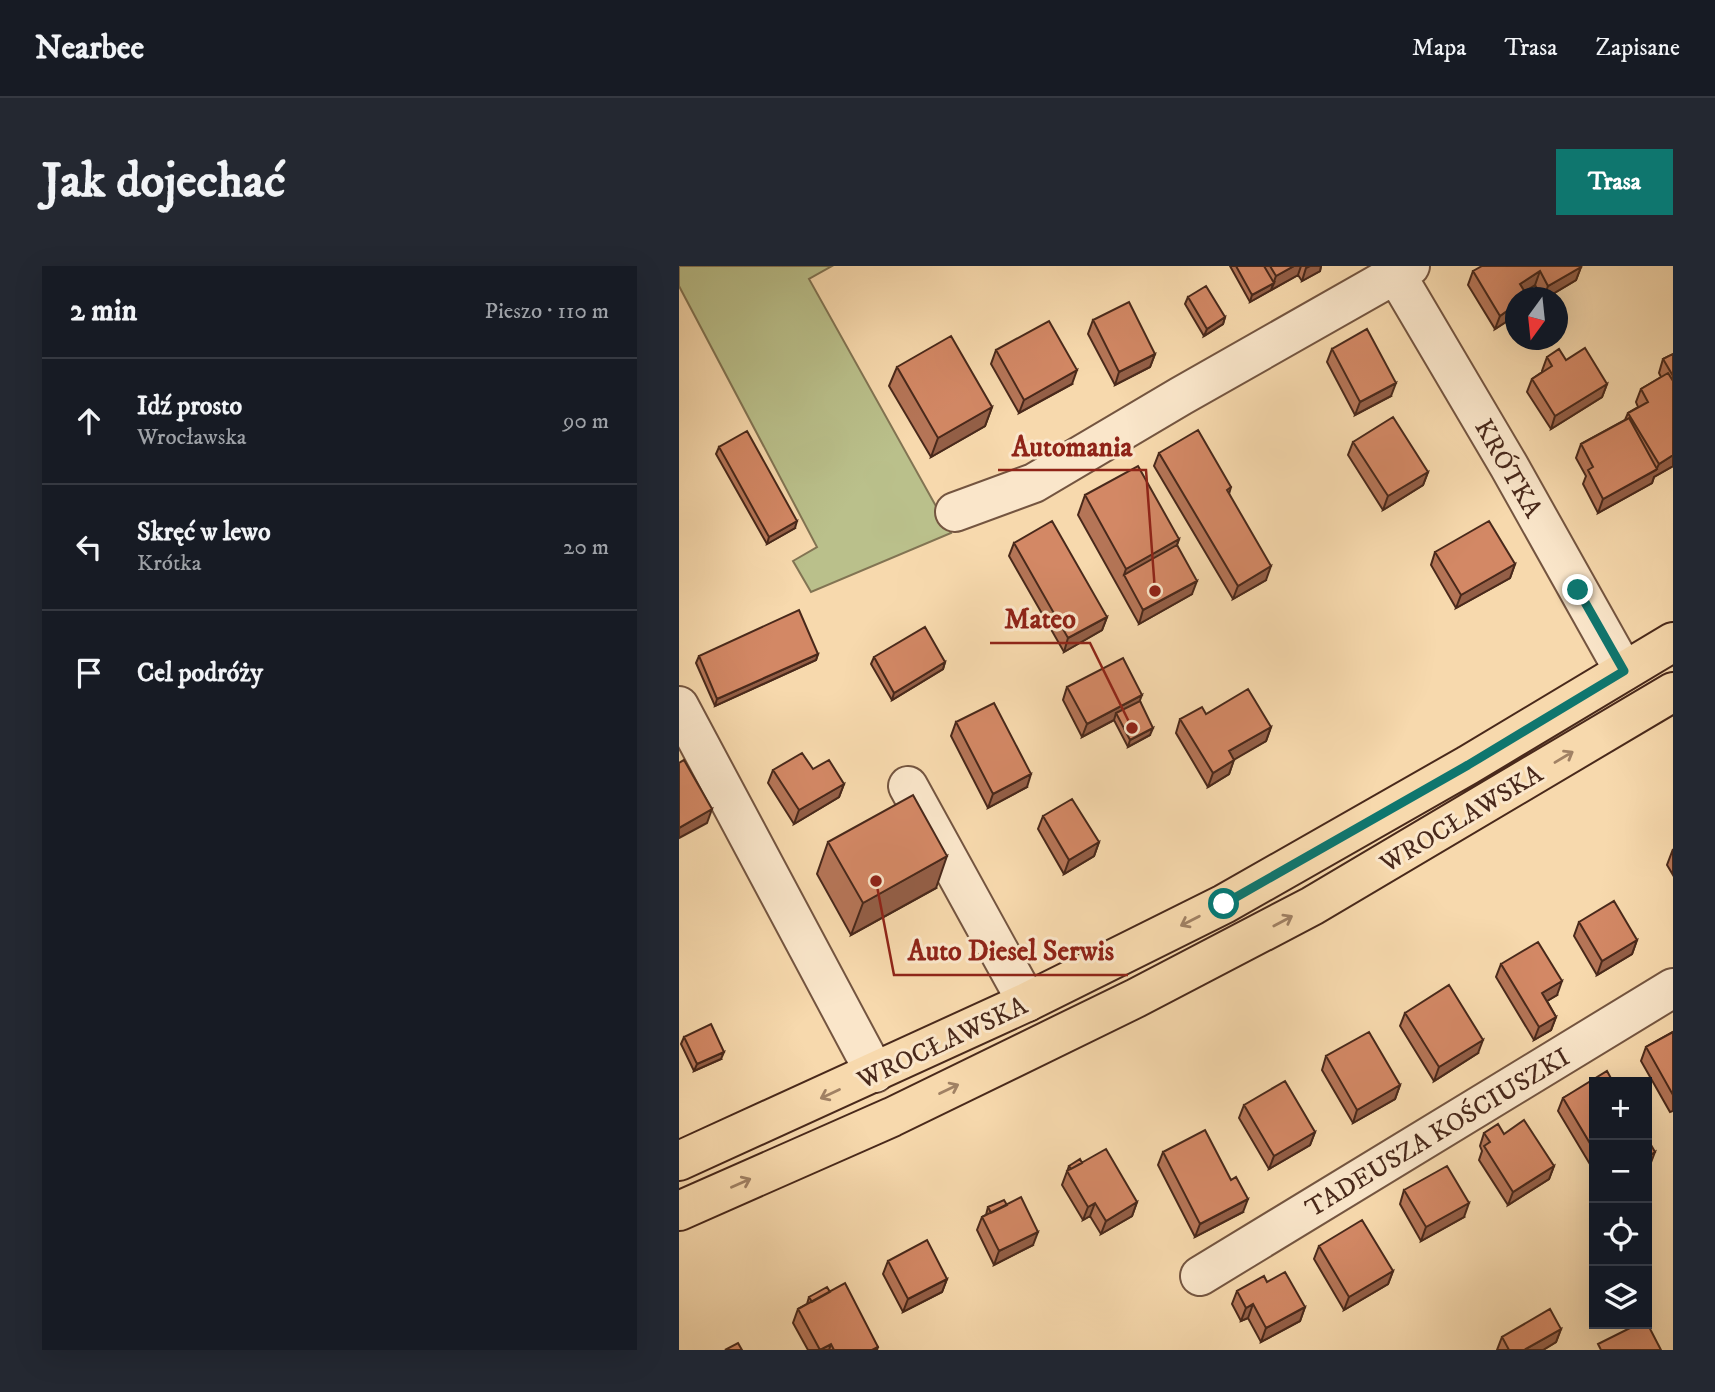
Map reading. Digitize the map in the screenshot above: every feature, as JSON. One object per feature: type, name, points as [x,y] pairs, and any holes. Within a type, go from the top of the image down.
[{"type":"main road","name":"WROCŁAWSKA","points":[[679,1161],[1027,1002],[1259,885],[1468,765],[1673,642]]},
{"type":"main road","name":"WROCŁAWSKA","points":[[679,1211],[892,1117],[1136,998],[1312,906],[1673,692]]},
{"type":"street","points":[[955,512],[1034,483],[1399,269]]},
{"type":"street","name":"KRÓTKA","points":[[1399,269],[1624,671]]},
{"type":"street","points":[[679,706],[875,1073]]},
{"type":"street","points":[[908,786],[1027,1002]]},
{"type":"street","name":"TADEUSZA KOŚCIUSZKI","points":[[1201,1276],[1673,988]]},
{"type":"green space","points":[[679,266],[832,266],[809,279],[951,533],[811,592],[793,561],[817,547],[679,286]]},
{"type":"building","points":[[1236,266],[1264,266],[1274,283],[1252,295]]},
{"type":"building","points":[[1270,266],[1294,266],[1276,276]]},
{"type":"building","points":[[1482,266],[1581,267],[1548,286],[1540,271],[1520,284],[1522,287],[1505,287],[1505,312],[1500,316],[1473,271]]},
{"type":"building","points":[[1206,286],[1225,317],[1207,329],[1188,297]]},
{"type":"building","points":[[1129,302],[1155,354],[1119,372],[1093,320]]},
{"type":"building","points":[[1049,321],[1077,370],[1024,400],[996,350]]},
{"type":"building","points":[[1367,329],[1396,383],[1360,402],[1332,349]]},
{"type":"building","points":[[951,336],[992,407],[938,438],[897,367]]},
{"type":"building","points":[[1585,348],[1607,384],[1555,416],[1532,379],[1552,366],[1547,357],[1558,350],[1566,360]]},
{"type":"building","points":[[1673,354],[1673,376],[1663,359]]},
{"type":"building","points":[[1668,373],[1673,381],[1673,455],[1659,464],[1628,413],[1648,402],[1641,389]]},
{"type":"building","points":[[1393,417],[1428,472],[1388,496],[1353,442]]},
{"type":"building","points":[[1629,418],[1657,469],[1603,499],[1588,470],[1593,467],[1581,444]]},
{"type":"building","points":[[1198,430],[1231,487],[1227,490],[1271,566],[1238,586],[1159,453]]},
{"type":"building","points":[[747,431],[797,521],[769,537],[719,447]]},
{"type":"building","points":[[1138,466],[1179,539],[1126,569],[1085,495]]},
{"type":"building","points":[[1052,521],[1107,617],[1068,638],[1014,543]]},
{"type":"building","points":[[1489,521],[1515,564],[1461,595],[1435,552]]},
{"type":"building","points":[[1177,545],[1197,581],[1143,610],[1124,575]]},
{"type":"building","points":[[799,610],[818,654],[717,699],[699,656]]},
{"type":"building","points":[[925,627],[945,662],[894,693],[874,657]]},
{"type":"building","points":[[1123,658],[1142,695],[1087,724],[1067,687]]},
{"type":"building","points":[[1248,689],[1271,727],[1229,751],[1234,760],[1213,773],[1180,719],[1202,707],[1206,714]]},
{"type":"building","points":[[1140,701],[1153,728],[1130,740],[1116,713]]},
{"type":"building","points":[[994,703],[1031,774],[993,794],[956,722]]},
{"type":"building","points":[[802,753],[813,769],[829,760],[844,784],[799,810],[773,770]]},
{"type":"building","points":[[684,760],[712,809],[679,828],[679,763]]},
{"type":"building","points":[[913,795],[947,856],[863,903],[828,842]]},
{"type":"building","points":[[1072,799],[1099,842],[1069,860],[1043,816]]},
{"type":"building","points":[[1614,901],[1637,940],[1602,961],[1579,922]]},
{"type":"building","points":[[1538,942],[1562,981],[1542,993],[1556,1017],[1539,1027],[1501,964]]},
{"type":"building","points":[[1449,985],[1483,1040],[1439,1067],[1405,1013]]},
{"type":"building","points":[[711,1024],[724,1052],[697,1064],[684,1037]]},
{"type":"building","points":[[1369,1032],[1400,1085],[1357,1110],[1326,1056]]},
{"type":"building","points":[[1673,1032],[1673,1095],[1646,1047]]},
{"type":"building","points":[[1607,1071],[1610,1077],[1597,1077]]},
{"type":"building","points":[[1285,1081],[1315,1132],[1274,1156],[1244,1105]]},
{"type":"building","points":[[1589,1082],[1589,1142],[1563,1098]]},
{"type":"building","points":[[1524,1120],[1554,1166],[1513,1192],[1484,1146],[1490,1142],[1484,1133],[1498,1124],[1504,1134]]},
{"type":"building","points":[[1205,1130],[1231,1180],[1236,1177],[1248,1199],[1200,1224],[1163,1152]]},
{"type":"building","points":[[1106,1149],[1137,1202],[1106,1221],[1095,1203],[1088,1207],[1067,1171]]},
{"type":"building","points":[[1080,1159],[1082,1163],[1071,1169],[1069,1166]]},
{"type":"building","points":[[1447,1166],[1469,1203],[1426,1227],[1404,1190]]},
{"type":"building","points":[[1021,1197],[1038,1232],[999,1251],[982,1217]]},
{"type":"building","points":[[1004,1200],[1007,1205],[991,1213],[988,1207]]},
{"type":"building","points":[[1362,1220],[1393,1271],[1349,1297],[1319,1246]]},
{"type":"building","points":[[927,1240],[947,1279],[908,1299],[888,1261]]},
{"type":"building","points":[[1285,1272],[1305,1307],[1266,1328],[1253,1304],[1246,1308],[1237,1291],[1264,1276],[1267,1282]]},
{"type":"building","points":[[845,1283],[878,1347],[872,1350],[834,1350],[831,1344],[820,1350],[798,1309]]},
{"type":"building","points":[[827,1287],[830,1292],[812,1302],[809,1297]]},
{"type":"building","points":[[1550,1309],[1561,1329],[1524,1350],[1509,1350],[1502,1337]]},
{"type":"building","points":[[1628,1329],[1650,1329],[1661,1350],[1601,1350],[1598,1344]]},
{"type":"building","points":[[738,1343],[742,1350],[725,1350]]},
{"type":"place","name":"Automania","points":[[1155,591]]},
{"type":"place","name":"Mateo","points":[[1132,728]]},
{"type":"place","name":"Auto Diesel Serwis","points":[[876,881]]},
{"type":"route","points":[[1224,904],[1468,765],[1624,671],[1578,590]]}]
